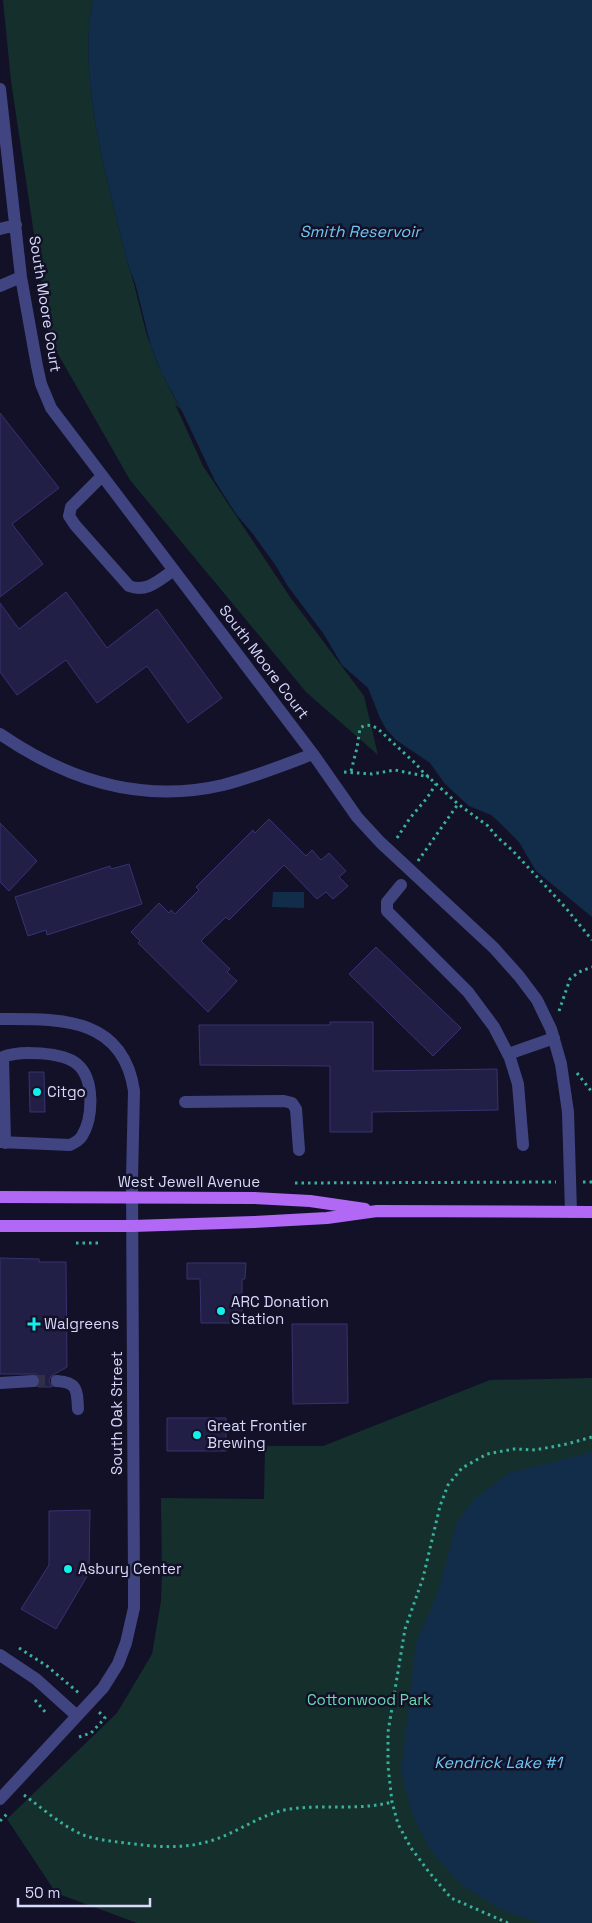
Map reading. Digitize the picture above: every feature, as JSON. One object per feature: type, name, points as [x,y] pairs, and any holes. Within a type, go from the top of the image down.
[{"type":"main road","name":"West Jewell Avenue","points":[[0,1197],[287,1199],[332,1203],[377,1211]]},
{"type":"main road","name":"West Jewell Avenue","points":[[0,1226],[133,1226],[296,1220],[377,1211],[592,1212]]},
{"type":"street","name":"South Moore Court","points":[[0,89],[3,144],[16,225],[21,277],[37,366],[44,392],[57,417],[313,754],[357,817],[411,871],[476,930],[529,988],[553,1033],[561,1064],[568,1112],[571,1212]]},
{"type":"street","points":[[0,229],[16,225]]},
{"type":"street","points":[[0,286],[21,277]]},
{"type":"street","points":[[102,476],[71,507],[70,516],[75,525],[129,586],[137,589],[147,588],[174,570]]},
{"type":"street","points":[[0,734],[34,756],[75,775],[100,783],[148,790],[181,790],[222,785],[251,777],[313,754]]},
{"type":"street","points":[[401,885],[386,902],[387,911],[477,1002],[494,1027],[508,1054],[518,1084],[523,1145]]},
{"type":"street","name":"South Oak Street","points":[[0,1019],[46,1019],[81,1025],[96,1030],[108,1038],[119,1050],[132,1078],[134,1091],[132,1198],[134,1608],[126,1643],[118,1664],[103,1688],[0,1799]]},
{"type":"street","points":[[508,1054],[553,1033]]},
{"type":"street","points":[[12,1053],[52,1055],[64,1057],[77,1064],[84,1072],[90,1091],[91,1109],[82,1136],[78,1141],[70,1145],[2,1142],[3,1057],[12,1053]]},
{"type":"street","points":[[185,1102],[284,1101],[292,1103],[296,1109],[299,1150]]},
{"type":"street","points":[[0,1384],[34,1381]]},
{"type":"street","points":[[57,1381],[69,1381],[75,1386],[78,1395],[78,1409]]},
{"type":"street","points":[[0,1655],[36,1679],[78,1716]]},
{"type":"path","points":[[350,772],[357,748],[360,728],[365,725],[371,725],[385,735],[458,804],[488,826],[565,907],[592,940]]},
{"type":"path","points":[[327,773],[350,772],[372,774],[394,770],[429,777]]},
{"type":"path","points":[[387,848],[400,836],[410,818],[436,784]]},
{"type":"path","points":[[411,871],[458,804]]},
{"type":"path","points":[[553,1033],[570,979],[579,972],[592,967]]},
{"type":"path","points":[[293,1183],[540,1182]]},
{"type":"path","points":[[508,1923],[451,1898],[411,1848],[398,1824],[392,1802],[388,1766],[388,1732],[406,1629],[423,1578],[440,1506],[448,1485],[462,1468],[487,1454],[514,1449],[535,1450],[592,1437]]},
{"type":"path","points":[[34,1699],[46,1712]]},
{"type":"path","points":[[24,1795],[81,1834],[103,1840],[174,1848],[210,1842],[229,1835],[268,1814],[290,1809],[374,1807],[392,1802]]},
{"type":"green space","points":[[3,0],[93,0],[89,30],[89,62],[97,130],[127,261],[154,355],[182,411],[175,404],[203,466],[290,597],[364,696],[378,755],[306,692],[130,480],[50,340],[11,81]]},
{"type":"green space","name":"Cottonwood Park","points":[[592,1378],[592,1923],[137,1923],[56,1893],[7,1819],[117,1713],[152,1654],[161,1601],[161,1498],[264,1499],[265,1446],[323,1446],[490,1380]]},
{"type":"water","name":"Smith Reservoir","points":[[93,0],[592,0],[592,917],[536,871],[519,842],[500,823],[491,815],[469,806],[445,784],[430,763],[396,740],[386,729],[368,688],[342,665],[323,633],[287,585],[253,534],[236,514],[215,481],[162,374],[151,347],[136,286],[127,261],[104,165],[92,96],[89,30]]},
{"type":"water","points":[[273,892],[304,892],[304,908],[272,907]]},
{"type":"water","name":"Kendrick Lake #1","points":[[592,1452],[592,1923],[540,1923],[502,1910],[461,1885],[429,1848],[413,1816],[401,1772],[416,1642],[437,1595],[457,1522],[474,1499],[509,1473]]},
{"type":"building","points":[[0,413],[59,488],[12,524],[43,564],[0,597]]},
{"type":"building","points":[[66,592],[107,648],[157,609],[222,698],[188,723],[147,666],[97,703],[66,660],[17,695],[0,672],[0,603],[19,629]]},
{"type":"building","points":[[269,819],[306,856],[312,850],[321,860],[329,853],[346,871],[339,877],[348,886],[333,899],[326,892],[317,899],[284,865],[229,920],[226,917],[201,941],[230,969],[227,972],[237,981],[208,1012],[138,943],[140,941],[131,932],[159,903],[169,913],[171,910],[175,914],[199,890],[196,887],[253,830],[255,833]]},
{"type":"building","points":[[0,823],[37,861],[9,891],[0,882]]},
{"type":"building","points":[[129,864],[142,904],[47,935],[46,930],[28,936],[15,897],[110,866],[111,869]]},
{"type":"building","points":[[376,947],[461,1028],[433,1056],[349,974]]},
{"type":"building","points":[[330,1022],[373,1022],[373,1071],[497,1069],[498,1110],[372,1112],[372,1132],[330,1132],[330,1066],[200,1065],[199,1025],[330,1025]]},
{"type":"building","points":[[29,1072],[44,1072],[45,1112],[30,1112]]},
{"type":"building","name":"Walgreens","points":[[0,1258],[39,1259],[39,1262],[66,1262],[67,1367],[51,1376],[49,1381],[52,1387],[38,1387],[41,1380],[36,1374],[0,1374]]},
{"type":"building","points":[[187,1263],[246,1263],[245,1279],[242,1279],[242,1323],[201,1323],[200,1279],[187,1279]]},
{"type":"building","points":[[292,1324],[347,1324],[348,1403],[293,1404]]},
{"type":"building","name":"Great Frontier Brewing","points":[[167,1418],[226,1418],[226,1451],[167,1451]]},
{"type":"building","name":"Asbury Center","points":[[90,1510],[89,1573],[56,1629],[21,1609],[49,1565],[49,1511]]},
{"type":"tunnel","points":[[33,1381],[57,1381]]},
{"type":"place","name":"Citgo","points":[[37,1092]]},
{"type":"place","name":"ARC Donation Station","points":[[221,1311]]},
{"type":"place","name":"Walgreens","points":[[34,1324]]},
{"type":"place","name":"Great Frontier Brewing","points":[[197,1435]]},
{"type":"place","name":"Asbury Center","points":[[68,1569]]}]
